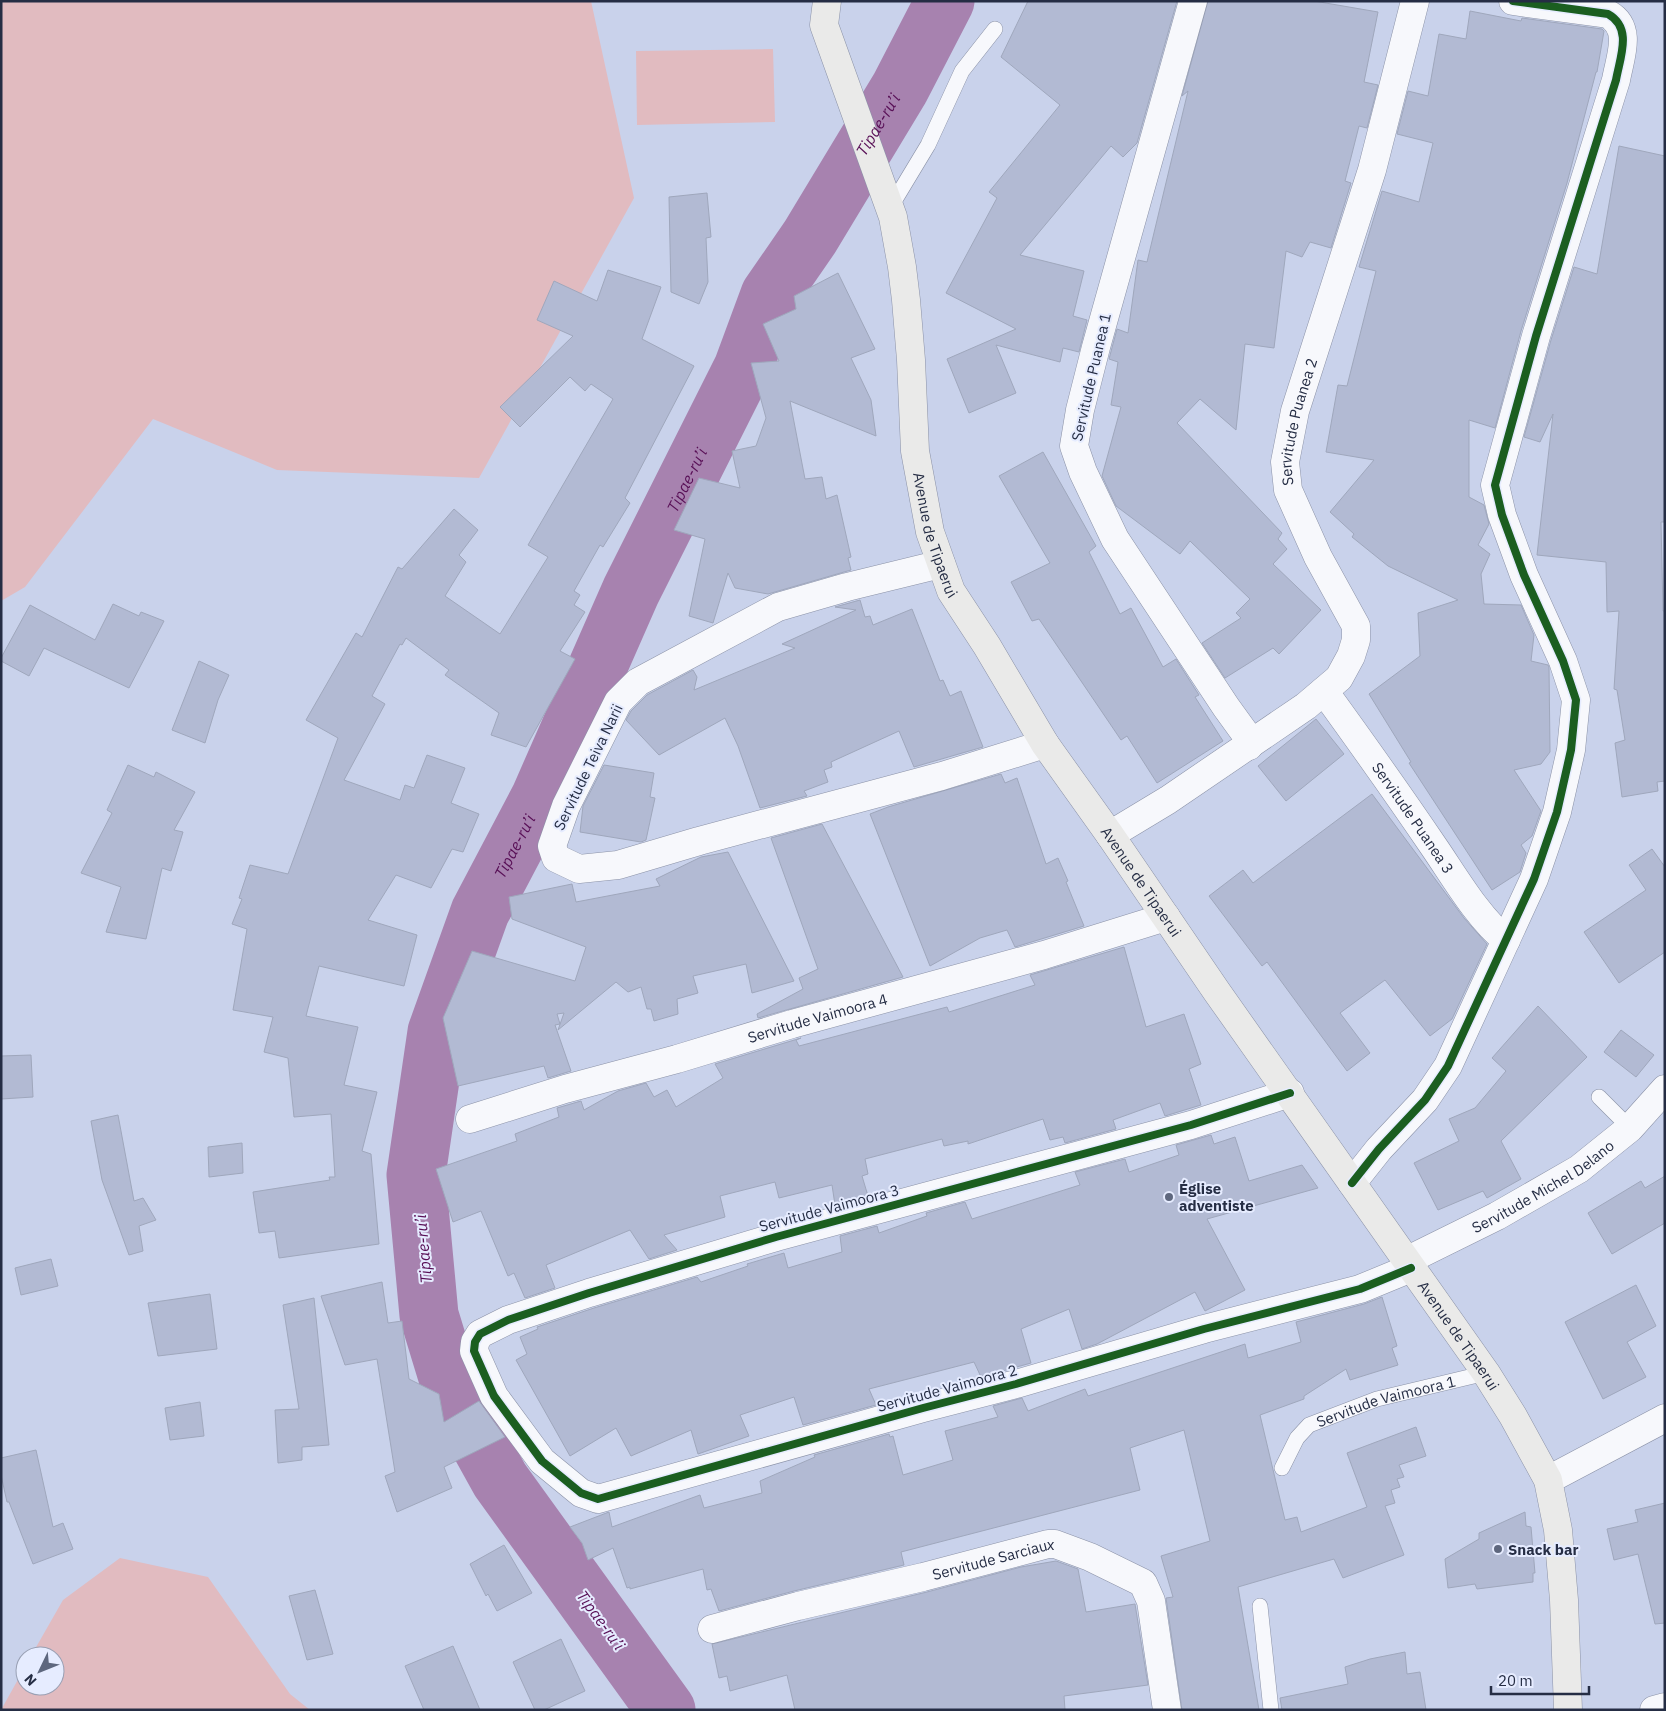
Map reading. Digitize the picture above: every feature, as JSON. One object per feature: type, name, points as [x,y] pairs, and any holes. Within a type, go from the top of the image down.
[{"type":"main road","name":"Avenue de Tipaerui","points":[[825,13],[893,217],[906,300],[915,451],[930,532],[952,591],[1045,744],[1110,835],[1222,1000],[1290,1093],[1408,1265],[1486,1373],[1513,1416],[1548,1480],[1558,1530],[1564,1600],[1568,1710]]},
{"type":"street","name":"Servitude Puanea 1","points":[[1193,1],[1096,347],[1080,410],[1074,446],[1083,472],[1115,538],[1247,736],[1250,746]]},
{"type":"street","name":"Servitude Puanea 2","points":[[1110,835],[1168,800],[1250,746],[1306,706],[1338,678],[1351,656],[1356,640],[1356,626],[1318,557],[1288,490],[1285,462],[1295,411],[1372,170],[1414,1]]},
{"type":"street","points":[[1352,1183],[1379,1149],[1425,1100],[1448,1066],[1534,879],[1557,812],[1571,750],[1576,700],[1563,661],[1524,574],[1502,515],[1495,485],[1536,336],[1616,80],[1624,38],[1622,28],[1615,18],[1608,14],[1513,1]]},
{"type":"street","name":"Servitude Teiva Narii","points":[[941,564],[847,587],[778,607],[638,682],[618,702],[566,806],[552,846],[556,858],[579,869],[618,865],[942,776],[1045,744]]},
{"type":"street","name":"Servitude Puanea 3","points":[[1324,691],[1463,888],[1495,931],[1506,940]]},
{"type":"street","name":"Servitude Vaimoora 4","points":[[470,1119],[565,1089],[677,1059],[792,1024],[1044,955],[1166,917]]},
{"type":"street","name":"Servitude Michel Delano","points":[[1408,1265],[1579,1169],[1630,1128],[1665,1088]]},
{"type":"street","name":"Servitude Vaimoora 3","points":[[515,1425],[494,1396],[474,1351],[475,1342],[480,1334],[508,1320],[589,1293],[776,1236],[1191,1125],[1290,1093]]},
{"type":"street","name":"Servitude Vaimoora 2","points":[[515,1425],[542,1461],[581,1493],[598,1499],[923,1408],[1016,1384],[1204,1329],[1360,1289],[1408,1265]]},
{"type":"street","points":[[1548,1480],[1665,1418]]},
{"type":"street","name":"Servitude Sarciaux","points":[[712,1629],[1048,1544],[1055,1544],[1090,1557],[1143,1583],[1151,1601],[1168,1710]]},
{"type":"street","points":[[1654,1710],[1665,1707]]},
{"type":"lane","points":[[890,208],[928,145],[962,71],[995,29]]},
{"type":"lane","points":[[1600,1096],[1630,1128]]},
{"type":"lane","name":"Servitude Vaimoora 1","points":[[1282,1468],[1297,1438],[1309,1425],[1376,1399],[1486,1373]]},
{"type":"lane","points":[[1260,1606],[1271,1710]]},
{"type":"shaded area","points":[[1,1],[591,1],[634,198],[479,478],[277,470],[153,419],[25,587],[1,601]]},
{"type":"shaded area","points":[[773,49],[775,122],[637,125],[636,51]]},
{"type":"shaded area","points":[[120,1558],[208,1577],[290,1694],[310,1710],[1,1710],[15,1685],[15,1696],[65,1696],[65,1646],[37,1646],[63,1600]]},
{"type":"building","points":[[1028,1],[1177,1],[1137,143],[1123,157],[1111,146],[1020,255],[1084,271],[1073,316],[1087,320],[1079,352],[1063,348],[1060,362],[996,345],[1016,393],[969,413],[947,359],[1016,329],[946,293],[997,198],[989,192],[1060,105],[1001,57]]},
{"type":"building","points":[[1208,1],[1314,1],[1378,12],[1364,82],[1378,85],[1367,128],[1359,126],[1345,181],[1351,183],[1331,248],[1310,242],[1302,257],[1286,251],[1274,348],[1245,344],[1236,430],[1200,399],[1177,423],[1282,533],[1278,539],[1287,549],[1273,564],[1321,610],[1279,654],[1273,648],[1225,678],[1202,643],[1241,618],[1236,613],[1250,599],[1190,541],[1180,554],[1116,506],[1102,476],[1121,407],[1111,405],[1118,362],[1109,359],[1117,329],[1128,333],[1138,260],[1147,262],[1188,91],[1182,96]]},
{"type":"building","points":[[1470,11],[1521,21],[1522,18],[1602,29],[1604,31],[1597,72],[1567,183],[1521,331],[1495,428],[1469,420],[1469,497],[1484,505],[1489,524],[1478,545],[1490,554],[1481,574],[1484,604],[1521,605],[1534,635],[1531,661],[1548,665],[1549,667],[1550,752],[1541,764],[1514,770],[1541,811],[1532,836],[1521,845],[1526,853],[1520,872],[1492,890],[1409,763],[1411,762],[1369,694],[1420,656],[1418,613],[1458,600],[1388,566],[1352,537],[1354,534],[1330,512],[1374,460],[1326,452],[1338,385],[1347,386],[1376,271],[1359,267],[1382,191],[1419,202],[1433,143],[1397,134],[1408,91],[1428,96],[1439,34],[1466,39]]},
{"type":"building","points":[[1619,146],[1665,156],[1665,522],[1661,522],[1663,611],[1665,611],[1665,781],[1657,782],[1658,791],[1622,797],[1615,743],[1625,740],[1617,690],[1614,689],[1619,611],[1607,612],[1606,562],[1537,555],[1553,414],[1540,442],[1524,437],[1574,267],[1597,274]]},
{"type":"building","points":[[707,193],[711,237],[706,238],[708,282],[699,304],[671,292],[669,197]]},
{"type":"building","points":[[608,270],[661,287],[642,339],[694,366],[625,498],[630,503],[603,547],[600,545],[574,591],[580,595],[574,605],[585,612],[560,651],[575,659],[526,747],[491,735],[499,713],[445,675],[449,670],[406,638],[402,645],[400,644],[372,696],[385,704],[344,780],[400,800],[405,785],[414,788],[427,755],[465,768],[451,803],[479,814],[463,852],[452,849],[431,888],[396,875],[368,920],[417,935],[404,986],[319,966],[306,1016],[358,1027],[344,1085],[377,1092],[362,1151],[371,1154],[379,1244],[279,1258],[275,1231],[259,1233],[253,1192],[330,1180],[329,1177],[335,1177],[331,1114],[294,1117],[288,1058],[264,1052],[273,1017],[233,1010],[247,929],[232,924],[242,899],[239,898],[250,865],[288,874],[338,738],[306,720],[356,633],[362,637],[398,567],[402,569],[454,509],[478,530],[459,555],[466,562],[445,596],[500,634],[548,557],[528,545],[613,399],[591,384],[585,391],[570,377],[520,427],[500,407],[573,336],[537,320],[554,281],[597,301]]},
{"type":"building","points":[[838,273],[875,349],[851,358],[871,400],[876,436],[790,401],[805,479],[822,477],[826,499],[837,495],[851,557],[848,558],[851,570],[768,594],[735,588],[728,573],[713,623],[689,616],[705,539],[674,530],[699,478],[740,488],[732,451],[756,446],[766,418],[751,363],[779,361],[763,324],[796,309],[794,296]]},
{"type":"building","points":[[1043,452],[1096,546],[1089,552],[1120,614],[1131,608],[1163,667],[1176,659],[1199,695],[1195,697],[1223,741],[1157,783],[1127,736],[1121,740],[1039,619],[1032,621],[1011,582],[1050,563],[999,476]]},
{"type":"building","points":[[860,600],[865,617],[870,616],[873,625],[912,609],[940,681],[943,680],[950,696],[961,691],[983,747],[914,767],[899,731],[831,762],[832,767],[824,770],[828,782],[804,791],[807,796],[760,808],[738,746],[725,718],[659,755],[626,720],[631,711],[647,695],[693,670],[697,677],[694,690],[795,648],[782,644],[856,610],[835,607]]},
{"type":"building","points":[[113,604],[139,616],[141,612],[164,621],[129,688],[44,648],[29,676],[1,661],[30,605],[95,640]]},
{"type":"building","points":[[199,661],[229,675],[218,700],[205,743],[172,730]]},
{"type":"building","points":[[1316,719],[1344,754],[1286,801],[1258,766]]},
{"type":"building","points":[[128,765],[154,777],[156,772],[195,792],[174,830],[183,832],[171,871],[162,868],[146,939],[106,932],[121,887],[81,873],[112,813],[107,810]]},
{"type":"building","points":[[604,765],[654,773],[650,797],[655,798],[646,840],[641,842],[580,832],[583,806]]},
{"type":"building","points":[[1001,774],[1005,783],[1017,778],[1046,864],[1058,858],[1084,926],[1015,947],[1007,930],[980,938],[930,966],[870,814]]},
{"type":"building","points":[[1372,794],[1464,918],[1487,944],[1452,1019],[1430,1036],[1385,980],[1340,1013],[1370,1053],[1347,1071],[1267,962],[1262,966],[1209,896],[1243,870],[1253,883]]},
{"type":"building","points":[[822,824],[903,977],[758,1018],[757,1014],[803,989],[799,978],[818,969],[771,838]]},
{"type":"building","points":[[1652,849],[1665,867],[1665,952],[1619,983],[1584,932],[1646,890],[1629,865]]},
{"type":"building","points":[[728,852],[794,981],[752,993],[746,964],[693,976],[698,993],[677,999],[678,1014],[654,1021],[651,1009],[647,1009],[641,987],[628,992],[616,982],[558,1030],[564,1013],[557,1014],[560,1024],[555,1025],[571,1071],[548,1078],[544,1066],[458,1086],[443,1018],[472,951],[575,981],[586,947],[512,919],[509,897],[572,884],[576,902],[660,886],[656,879],[701,857]]},
{"type":"building","points":[[1124,947],[1146,1027],[1184,1014],[1201,1064],[1189,1069],[1201,1105],[1165,1116],[1160,1103],[1113,1120],[1116,1129],[1065,1143],[1063,1137],[1050,1140],[1043,1119],[968,1144],[968,1141],[944,1146],[942,1139],[865,1159],[868,1174],[862,1176],[868,1196],[835,1205],[832,1185],[779,1198],[775,1182],[720,1196],[725,1217],[664,1235],[677,1250],[649,1259],[630,1230],[546,1265],[555,1288],[525,1298],[514,1273],[508,1276],[481,1211],[453,1222],[436,1169],[517,1141],[515,1134],[559,1117],[557,1108],[581,1101],[584,1110],[618,1091],[646,1083],[654,1097],[667,1090],[676,1107],[723,1078],[715,1064],[801,1038],[796,1040],[799,1046],[947,1007],[949,1012],[1035,985],[1030,975]]},
{"type":"building","points":[[1538,1006],[1587,1057],[1501,1141],[1521,1179],[1487,1198],[1483,1191],[1438,1210],[1414,1163],[1459,1141],[1449,1119],[1475,1108],[1506,1071],[1492,1058]]},
{"type":"building","points":[[1621,1030],[1654,1055],[1636,1077],[1604,1052]]},
{"type":"building","points":[[31,1055],[33,1097],[1,1099],[1,1056]]},
{"type":"building","points":[[118,1115],[134,1201],[143,1198],[156,1220],[139,1226],[143,1251],[129,1255],[102,1180],[91,1121]]},
{"type":"building","points":[[1211,1135],[1214,1144],[1235,1137],[1249,1181],[1302,1165],[1318,1188],[1207,1219],[1245,1290],[1205,1311],[1195,1292],[1097,1344],[1082,1349],[1069,1309],[1021,1329],[1031,1363],[981,1377],[974,1362],[869,1389],[876,1405],[803,1425],[794,1397],[740,1415],[749,1436],[698,1454],[691,1430],[631,1456],[616,1428],[570,1456],[516,1360],[527,1354],[520,1337],[538,1329],[537,1327],[594,1308],[697,1277],[701,1282],[748,1266],[747,1264],[784,1253],[788,1268],[842,1252],[840,1236],[877,1226],[879,1233],[927,1216],[926,1213],[965,1202],[972,1219],[1080,1185],[1075,1172],[1125,1159],[1129,1172],[1179,1155],[1176,1145]]},
{"type":"building","points":[[242,1143],[243,1173],[209,1177],[208,1147]]},
{"type":"building","points":[[1665,1176],[1665,1223],[1612,1254],[1588,1213],[1641,1181],[1645,1188]]},
{"type":"building","points":[[51,1259],[58,1286],[21,1295],[15,1268]]},
{"type":"building","points":[[382,1282],[388,1323],[402,1321],[409,1379],[439,1394],[444,1422],[479,1401],[505,1437],[444,1467],[452,1488],[397,1512],[385,1476],[395,1472],[377,1359],[345,1365],[321,1296]]},
{"type":"building","points":[[1636,1285],[1656,1326],[1627,1342],[1646,1377],[1603,1399],[1565,1322]]},
{"type":"building","points":[[210,1294],[217,1349],[158,1356],[148,1303]]},
{"type":"building","points":[[1382,1297],[1397,1346],[1392,1348],[1398,1365],[1350,1380],[1346,1369],[1304,1396],[1304,1399],[1260,1415],[1285,1520],[1297,1517],[1301,1532],[1367,1507],[1347,1453],[1416,1427],[1426,1456],[1399,1465],[1404,1477],[1397,1479],[1400,1487],[1391,1490],[1395,1503],[1385,1506],[1404,1555],[1343,1578],[1334,1559],[1238,1587],[1259,1710],[1182,1710],[1166,1598],[1173,1597],[1161,1556],[1210,1541],[1184,1430],[1130,1448],[1140,1490],[901,1552],[904,1565],[719,1611],[711,1589],[707,1590],[703,1569],[630,1589],[630,1587],[627,1588],[613,1548],[588,1560],[582,1543],[570,1527],[609,1512],[612,1527],[700,1495],[704,1508],[762,1493],[760,1481],[815,1457],[814,1455],[889,1434],[890,1437],[893,1436],[903,1475],[953,1460],[945,1431],[998,1417],[993,1406],[1022,1398],[1028,1411],[1085,1389],[1088,1396],[1245,1344],[1248,1358],[1301,1342],[1296,1322],[1364,1304]]},
{"type":"building","points":[[314,1298],[329,1445],[302,1447],[302,1460],[278,1463],[275,1410],[299,1409],[283,1305]]},
{"type":"building","points":[[200,1402],[204,1436],[170,1440],[165,1408]]},
{"type":"building","points":[[36,1450],[53,1527],[63,1523],[73,1549],[33,1564],[9,1502],[7,1502],[1,1475],[1,1458]]},
{"type":"building","points":[[1665,1503],[1665,1623],[1655,1624],[1638,1554],[1614,1560],[1607,1529],[1638,1522],[1635,1510]]},
{"type":"building","name":"Snack bar","points":[[1525,1512],[1526,1526],[1531,1527],[1535,1573],[1533,1573],[1533,1582],[1477,1589],[1475,1584],[1448,1588],[1445,1559],[1479,1539],[1479,1533]]},
{"type":"building","points":[[504,1545],[532,1593],[497,1611],[488,1594],[486,1596],[470,1564]]},
{"type":"building","points":[[1056,1561],[1078,1569],[1086,1612],[1135,1604],[1148,1685],[1064,1696],[1065,1710],[795,1710],[787,1675],[730,1691],[727,1676],[719,1678],[712,1644],[927,1592],[1021,1567]]},
{"type":"building","points":[[315,1590],[333,1654],[307,1660],[289,1596]]},
{"type":"building","points":[[561,1639],[585,1691],[544,1710],[535,1710],[513,1662]]},
{"type":"building","points":[[453,1646],[480,1710],[424,1710],[405,1666]]},
{"type":"building","points":[[1405,1652],[1407,1674],[1420,1672],[1426,1710],[1282,1710],[1280,1698],[1348,1684],[1345,1667],[1370,1659]]},
{"type":"waterway","name":"Tipae-ru’i","points":[[666,1710],[500,1480],[454,1397],[429,1315],[416,1175],[437,1032],[480,912],[540,798],[631,591],[743,368],[770,295],[810,237],[900,88],[945,1]]},
{"type":"cycle path","points":[[1352,1183],[1379,1149],[1425,1100],[1448,1066],[1534,879],[1557,812],[1571,750],[1576,700],[1563,661],[1524,575],[1502,515],[1495,485],[1536,336],[1616,80],[1622,53],[1623,35],[1616,20],[1608,14],[1513,1]]},
{"type":"cycle path","points":[[1290,1093],[1191,1125],[776,1237],[589,1293],[508,1320],[480,1334],[475,1342],[474,1351],[494,1396],[542,1461],[581,1493],[598,1499],[923,1408],[1016,1384],[1204,1329],[1360,1289],[1411,1268]]},
{"type":"place","name":"Église adventiste","points":[[1169,1197]]},
{"type":"place","name":"Snack bar","points":[[1498,1549]]}]
